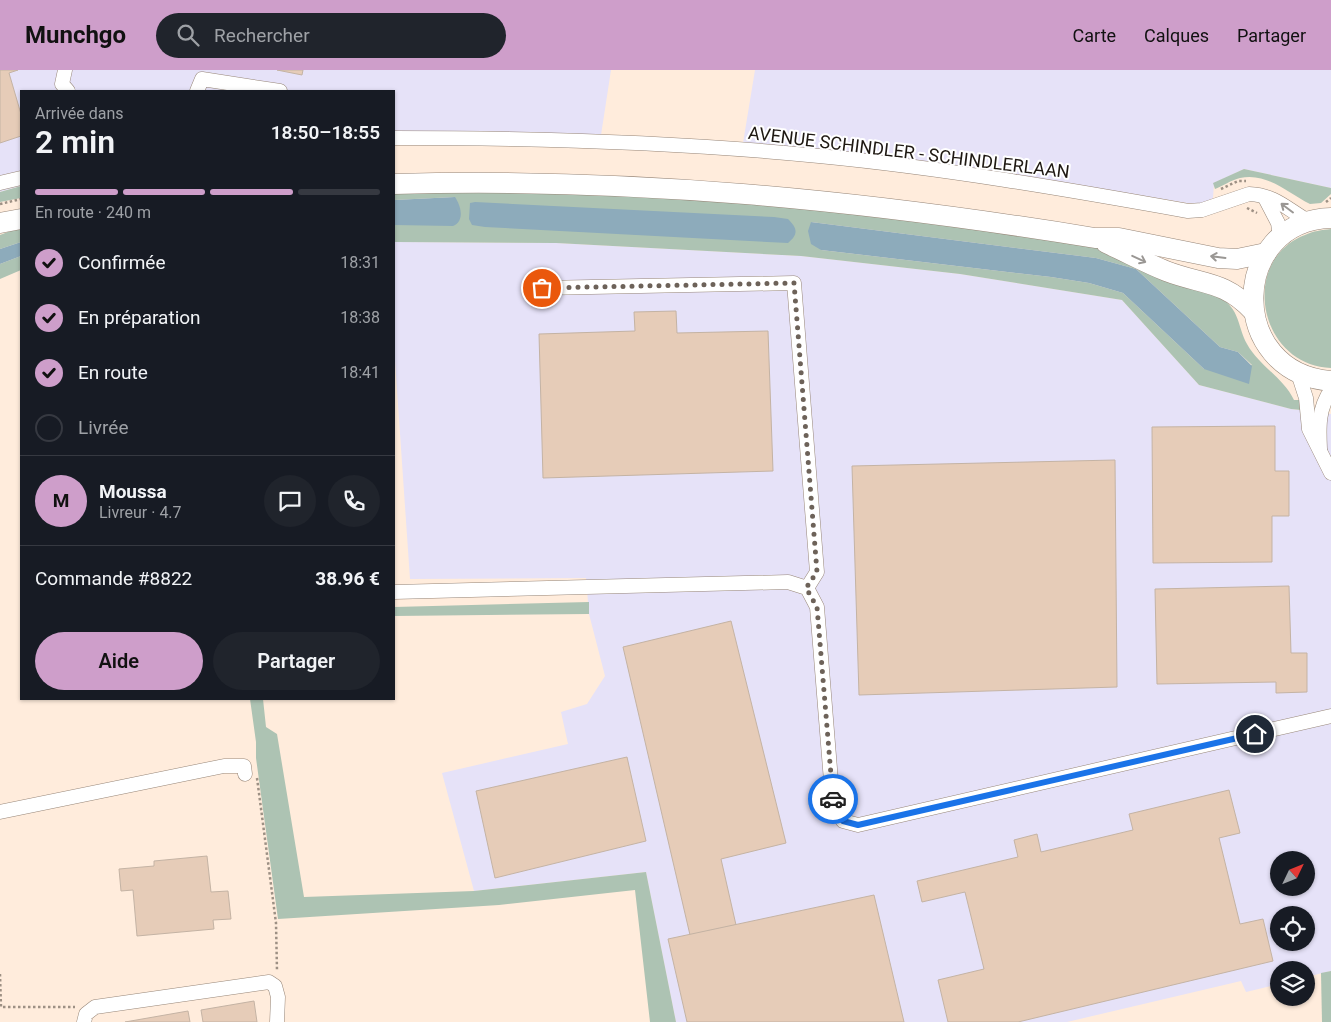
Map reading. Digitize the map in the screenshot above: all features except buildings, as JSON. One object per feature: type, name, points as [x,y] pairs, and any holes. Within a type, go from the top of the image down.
[{"type":"highway","points":[[395,184],[447,182],[605,185],[803,198],[925,212],[1095,238],[1119,238],[1218,258],[1237,258],[1266,253]]},
{"type":"highway","points":[[1331,218],[1308,221],[1294,228],[1280,237],[1266,253],[1255,276],[1253,311],[1255,323],[1264,343],[1279,360],[1298,373],[1317,380],[1331,381]]},
{"type":"highway","points":[[0,223],[20,219]]},
{"type":"highway","points":[[1095,238],[1167,271],[1230,291],[1242,299],[1253,311]]},
{"type":"street","points":[[65,70],[62,84],[67,90]]},
{"type":"street","points":[[197,90],[202,79],[274,90]]},
{"type":"street","name":"AVENUE SCHINDLER - SCHINDLERLAAN","points":[[395,138],[619,141],[819,156],[1032,183],[1188,210],[1202,210],[1249,194],[1276,199],[1308,221]]},
{"type":"street","points":[[0,183],[20,178]]},
{"type":"street","points":[[1265,198],[1278,223],[1280,237]]},
{"type":"street","points":[[542,288],[794,283],[817,572],[806,588]]},
{"type":"street","points":[[1298,373],[1306,398],[1308,429],[1331,473]]},
{"type":"street","points":[[1320,450],[1319,424],[1321,412],[1331,390]]},
{"type":"street","points":[[395,592],[788,582],[806,588],[817,607],[833,806],[843,821],[858,825],[1331,716]]},
{"type":"street","points":[[0,812],[224,766],[244,770]]},
{"type":"street","points":[[84,1022],[86,1014],[95,1007],[269,982],[275,986],[278,997],[277,1022]]},
{"type":"path","points":[[0,204],[20,199]]},
{"type":"path","points":[[244,770],[253,764],[261,801],[276,923],[275,986]]},
{"type":"path","points":[[0,974],[1,1007],[95,1007]]},
{"type":"shaded area","points":[[0,70],[611,70],[601,135],[395,133],[395,90],[20,90],[20,186],[0,192]]},
{"type":"shaded area","points":[[755,70],[1331,70],[1331,188],[1244,169],[1214,183],[1213,198],[1204,203],[1187,203],[1042,179],[743,143]]},
{"type":"shaded area","points":[[395,242],[556,243],[801,256],[960,274],[1122,300],[1199,385],[1291,409],[1331,414],[1331,971],[1315,975],[1315,961],[1270,961],[1270,986],[1246,992],[1241,981],[1067,1022],[676,1022],[646,872],[474,891],[442,773],[568,744],[561,712],[587,704],[605,676],[589,614],[586,578],[410,579],[395,361]]},
{"type":"green space","points":[[1244,169],[1331,188],[1331,194],[1321,203],[1310,204],[1277,185],[1259,178],[1250,177],[1237,179],[1215,189],[1213,183]]},
{"type":"green space","points":[[20,186],[20,198],[0,202],[0,192]]},
{"type":"green space","points":[[395,192],[520,192],[711,199],[906,217],[1092,245],[1224,300],[1233,310],[1244,338],[1252,352],[1284,385],[1294,400],[1302,400],[1301,410],[1199,385],[1122,300],[960,274],[801,256],[556,243],[395,242],[395,225],[455,197],[395,200]],"holes":[[[811,222],[1096,258],[1136,269],[1220,347],[1238,352],[1252,365],[1204,369],[1123,293],[1089,283],[1051,277],[821,250]]]},
{"type":"green space","points":[[20,227],[20,242],[0,249],[0,235]]},
{"type":"green space","points":[[1331,229],[1331,368],[1306,362],[1287,349],[1273,331],[1266,310],[1265,287],[1271,266],[1284,248],[1305,235]]},
{"type":"green space","points":[[20,256],[20,270],[0,279],[0,264]]},
{"type":"green space","points":[[589,602],[589,614],[395,616],[395,607]]},
{"type":"green space","points":[[250,700],[263,700],[266,727],[277,734],[304,897],[474,891],[646,872],[676,1022],[650,1022],[635,890],[499,905],[278,919],[256,758],[256,742]]},
{"type":"green space","points":[[1331,971],[1331,1022],[1322,1022],[1321,973]]},
{"type":"water","points":[[455,197],[461,213],[459,221],[453,226],[395,225],[395,200]]},
{"type":"water","points":[[470,203],[774,217],[788,219],[796,231],[794,237],[788,243],[485,227],[472,225],[469,219]]},
{"type":"water","points":[[811,222],[1096,258],[1136,269],[1220,347],[1238,352],[1252,366],[1249,384],[1204,369],[1123,293],[1089,283],[1051,277],[821,250],[811,244],[808,231]]},
{"type":"water","points":[[20,242],[20,256],[0,264],[0,249]]},
{"type":"way so far","points":[[542,288],[794,283],[817,572],[806,588],[817,607],[833,799]]},
{"type":"route","points":[[833,799],[833,806],[843,821],[858,825],[1255,734]]}]
